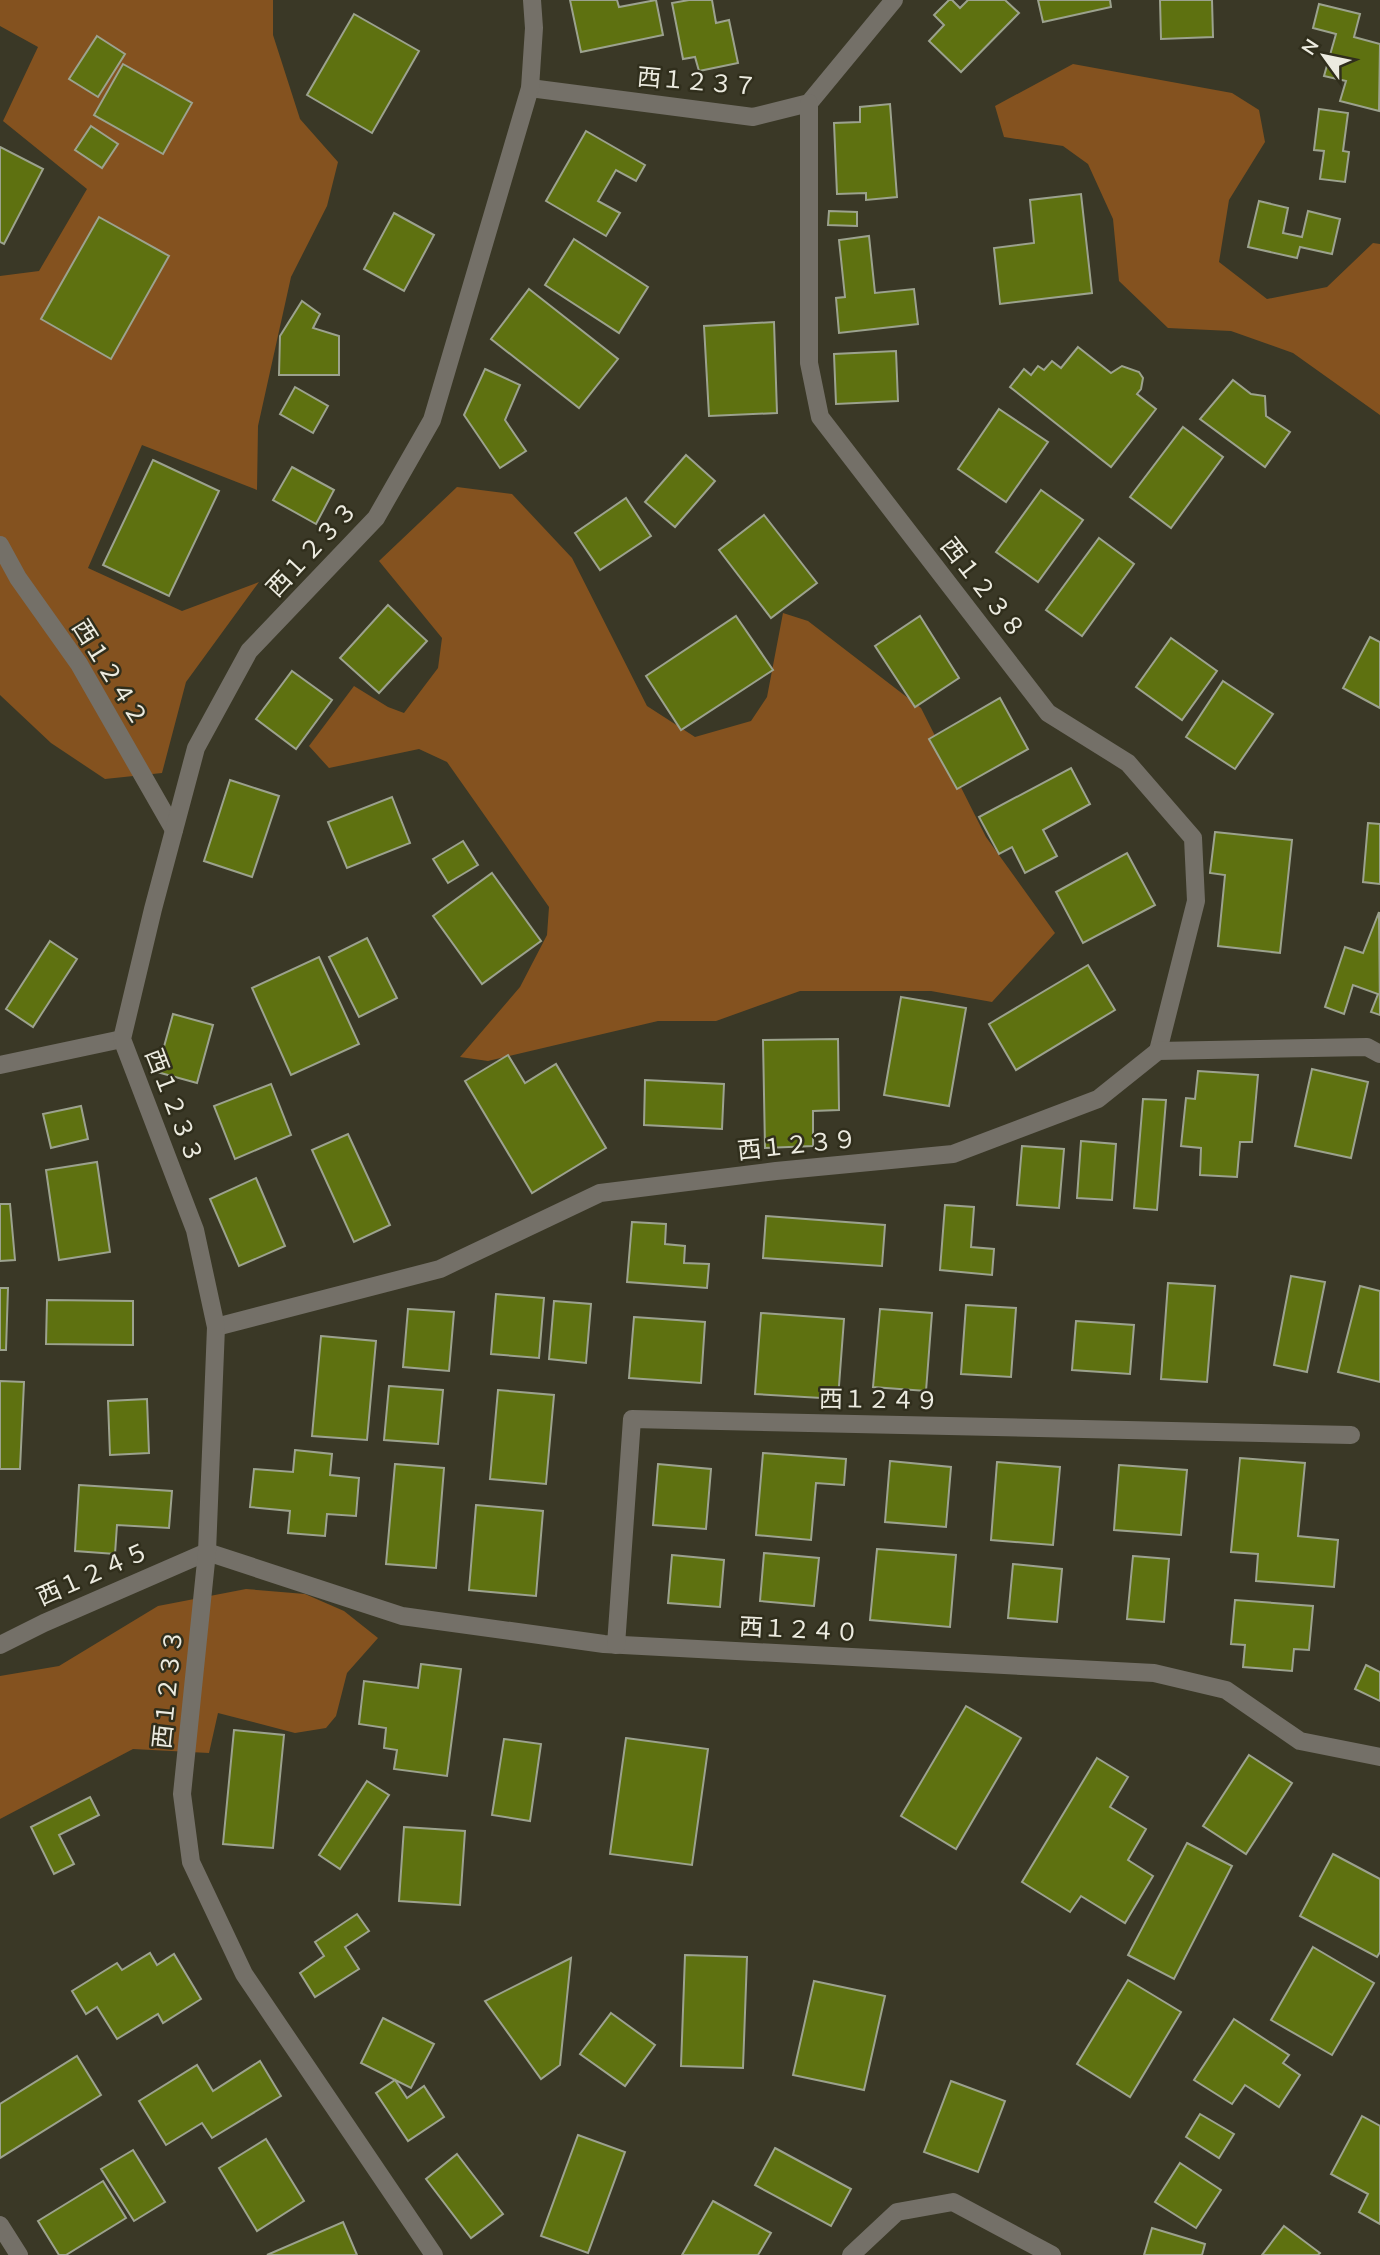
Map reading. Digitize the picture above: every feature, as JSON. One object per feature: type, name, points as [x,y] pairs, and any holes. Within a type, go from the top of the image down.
[{"type":"street","name":"西１２３３","points":[[434,2255],[244,1974],[191,1862],[182,1794],[207,1552],[216,1327],[195,1230],[122,1039],[196,748],[249,651],[376,518],[432,420],[530,88],[534,28],[532,0]]},
{"type":"street","points":[[809,103],[894,0]]},
{"type":"street","name":"西１２３７","points":[[530,88],[753,117],[809,103]]},
{"type":"street","name":"西１２３８","points":[[809,103],[809,363],[820,417],[1048,713],[1128,763],[1193,838],[1196,901],[1158,1052]]},
{"type":"street","name":"西１２４２","points":[[0,545],[18,578],[79,664],[174,830]]},
{"type":"street","points":[[0,1065],[122,1039]]},
{"type":"street","points":[[1158,1052],[1367,1047],[1380,1054]]},
{"type":"street","name":"西１２３９","points":[[216,1327],[440,1269],[600,1193],[776,1171],[953,1154],[1098,1099],[1158,1052]]},
{"type":"street","name":"西１２４９","points":[[617,1645],[632,1419],[1351,1435]]},
{"type":"street","name":"西１２４０","points":[[207,1552],[402,1616],[617,1645],[1154,1673],[1226,1690],[1300,1741],[1380,1757]]},
{"type":"street","name":"西１２４５","points":[[0,1645],[56,1617],[207,1552]]},
{"type":"street","points":[[851,2255],[897,2212],[953,2202],[1052,2255]]},
{"type":"street","points":[[0,2225],[19,2255]]},
{"type":"shaded area","points":[[0,0],[273,0],[273,35],[300,119],[338,162],[327,206],[291,277],[258,426],[257,490],[142,445],[88,568],[182,611],[259,582],[186,682],[162,773],[105,779],[51,743],[0,695],[0,276],[39,271],[87,189],[3,121],[38,47],[0,26]]},
{"type":"shaded area","points":[[1073,64],[1232,93],[1259,110],[1265,142],[1229,200],[1219,262],[1267,299],[1327,287],[1373,243],[1380,244],[1380,415],[1293,353],[1231,331],[1168,328],[1119,281],[1113,219],[1088,164],[1063,146],[1004,137],[995,106]]},
{"type":"shaded area","points":[[457,487],[512,494],[572,558],[647,706],[695,737],[751,721],[767,697],[783,613],[808,621],[921,708],[986,837],[1055,933],[992,1002],[931,991],[800,991],[716,1021],[658,1021],[488,1061],[460,1057],[520,987],[547,935],[549,907],[447,762],[419,749],[329,768],[309,746],[354,686],[388,707],[404,713],[438,668],[442,638],[379,561]]},
{"type":"shaded area","points":[[246,1589],[305,1594],[344,1611],[378,1638],[347,1673],[336,1716],[326,1728],[295,1733],[218,1713],[209,1753],[133,1749],[0,1819],[0,1676],[59,1666],[158,1606]]},
{"type":"building","points":[[570,0],[617,0],[619,7],[656,0],[663,35],[581,52]]},
{"type":"building","points":[[712,0],[716,23],[729,20],[738,63],[699,71],[695,57],[683,59],[672,3]]},
{"type":"building","points":[[949,0],[960,8],[968,0],[1005,0],[1019,13],[961,72],[929,41],[944,25],[934,15]]},
{"type":"building","points":[[1038,0],[1110,0],[1111,7],[1043,22]]},
{"type":"building","points":[[1160,0],[1212,0],[1213,37],[1161,39]]},
{"type":"building","points":[[1319,4],[1360,14],[1354,37],[1380,44],[1379,111],[1340,101],[1346,81],[1324,76],[1336,34],[1313,28]]},
{"type":"building","points":[[354,14],[419,51],[372,133],[307,95]]},
{"type":"building","points":[[97,36],[125,54],[98,97],[69,79]]},
{"type":"building","points":[[123,64],[192,103],[163,154],[94,115]]},
{"type":"building","points":[[890,104],[897,197],[866,200],[866,193],[837,194],[834,123],[860,122],[860,107]]},
{"type":"building","points":[[1319,109],[1348,113],[1343,151],[1349,152],[1345,182],[1320,179],[1324,151],[1314,150]]},
{"type":"building","points":[[91,126],[118,144],[102,168],[75,150]]},
{"type":"building","points":[[586,131],[645,165],[636,181],[616,170],[598,201],[620,213],[606,236],[546,201]]},
{"type":"building","points":[[0,147],[43,169],[4,244],[0,242]]},
{"type":"building","points":[[1081,194],[1092,293],[1000,304],[994,248],[1034,243],[1030,200]]},
{"type":"building","points":[[1259,201],[1288,208],[1283,233],[1302,237],[1308,211],[1340,219],[1332,254],[1300,247],[1297,258],[1248,247]]},
{"type":"building","points":[[829,211],[857,212],[857,226],[828,225]]},
{"type":"building","points":[[394,213],[434,235],[404,291],[364,269]]},
{"type":"building","points":[[99,217],[169,256],[111,359],[41,319]]},
{"type":"building","points":[[869,236],[875,293],[914,289],[918,324],[839,333],[836,298],[845,297],[839,240]]},
{"type":"building","points":[[574,239],[648,287],[619,333],[545,285]]},
{"type":"building","points":[[529,289],[618,359],[579,408],[491,339]]},
{"type":"building","points":[[302,301],[320,314],[313,328],[339,336],[339,375],[279,375],[280,336]]},
{"type":"building","points":[[774,322],[777,413],[709,416],[704,326]]},
{"type":"building","points":[[1078,347],[1111,373],[1122,366],[1139,372],[1143,378],[1137,394],[1156,409],[1111,467],[1010,387],[1024,369],[1031,375],[1038,366],[1044,370],[1052,361],[1061,368]]},
{"type":"building","points":[[896,351],[898,401],[836,404],[834,354]]},
{"type":"building","points":[[485,369],[520,385],[505,420],[526,451],[500,468],[464,415]]},
{"type":"building","points":[[1233,380],[1251,394],[1265,396],[1266,416],[1290,432],[1265,467],[1200,419]]},
{"type":"building","points":[[295,387],[328,406],[313,433],[280,414]]},
{"type":"building","points":[[999,409],[1048,442],[1006,502],[958,469]]},
{"type":"building","points":[[1183,427],[1223,457],[1171,528],[1130,497]]},
{"type":"building","points":[[686,455],[715,481],[675,527],[645,502]]},
{"type":"building","points":[[153,460],[219,491],[169,596],[103,565]]},
{"type":"building","points":[[292,467],[334,490],[316,524],[273,500]]},
{"type":"building","points":[[1041,490],[1083,520],[1038,582],[996,552]]},
{"type":"building","points":[[626,498],[651,536],[600,570],[575,533]]},
{"type":"building","points":[[764,515],[817,583],[771,618],[719,550]]},
{"type":"building","points":[[1099,538],[1134,564],[1082,636],[1046,610]]},
{"type":"building","points":[[388,605],[427,641],[379,693],[340,658]]},
{"type":"building","points":[[736,616],[773,670],[681,730],[646,676]]},
{"type":"building","points":[[920,616],[959,678],[915,707],[875,646]]},
{"type":"building","points":[[1370,637],[1380,642],[1380,708],[1343,688]]},
{"type":"building","points":[[1171,638],[1217,671],[1182,720],[1136,687]]},
{"type":"building","points":[[292,671],[332,700],[296,749],[256,719]]},
{"type":"building","points":[[1223,681],[1273,714],[1235,769],[1186,737]]},
{"type":"building","points":[[1000,698],[1028,749],[957,789],[929,739]]},
{"type":"building","points":[[1071,768],[1090,804],[1043,830],[1057,856],[1025,873],[1012,847],[999,854],[979,817]]},
{"type":"building","points":[[230,780],[279,796],[252,877],[204,861]]},
{"type":"building","points":[[392,797],[410,843],[347,868],[328,822]]},
{"type":"building","points":[[1368,823],[1380,824],[1380,884],[1363,882]]},
{"type":"building","points":[[1215,832],[1292,840],[1280,953],[1218,946],[1225,875],[1210,873]]},
{"type":"building","points":[[463,841],[478,865],[448,883],[433,859]]},
{"type":"building","points":[[1127,853],[1155,905],[1083,943],[1056,892]]},
{"type":"building","points":[[492,873],[541,941],[482,984],[433,916]]},
{"type":"building","points":[[1379,912],[1380,1015],[1371,1012],[1378,994],[1353,985],[1344,1014],[1325,1007],[1345,947],[1363,953]]},
{"type":"building","points":[[367,938],[397,998],[359,1017],[329,957]]},
{"type":"building","points":[[50,941],[77,959],[33,1027],[6,1009]]},
{"type":"building","points":[[319,957],[359,1044],[291,1075],[252,988]]},
{"type":"building","points":[[1088,965],[1115,1010],[1016,1070],[989,1024]]},
{"type":"building","points":[[901,997],[966,1008],[949,1106],[884,1095]]},
{"type":"building","points":[[173,1014],[213,1025],[197,1083],[157,1072]]},
{"type":"building","points":[[838,1039],[839,1110],[813,1111],[813,1146],[765,1148],[763,1040]]},
{"type":"building","points":[[508,1055],[525,1083],[556,1064],[606,1148],[532,1193],[465,1081]]},
{"type":"building","points":[[1312,1069],[1368,1082],[1351,1158],[1295,1146]]},
{"type":"building","points":[[1198,1071],[1258,1075],[1252,1142],[1240,1142],[1237,1177],[1200,1175],[1201,1148],[1181,1146],[1186,1098],[1195,1099]]},
{"type":"building","points":[[645,1080],[724,1084],[722,1129],[644,1125]]},
{"type":"building","points":[[271,1084],[291,1135],[235,1159],[214,1106]]},
{"type":"building","points":[[1143,1099],[1166,1100],[1157,1210],[1134,1208]]},
{"type":"building","points":[[81,1106],[88,1139],[51,1148],[43,1114]]},
{"type":"building","points":[[348,1134],[390,1225],[354,1242],[312,1150]]},
{"type":"building","points":[[1081,1141],[1116,1144],[1112,1200],[1077,1198]]},
{"type":"building","points":[[1022,1146],[1064,1149],[1059,1208],[1017,1205]]},
{"type":"building","points":[[97,1162],[110,1252],[59,1260],[46,1170]]},
{"type":"building","points":[[256,1178],[285,1246],[239,1266],[210,1199]]},
{"type":"building","points":[[0,1204],[10,1204],[15,1260],[0,1261]]},
{"type":"building","points":[[945,1205],[974,1207],[971,1247],[994,1249],[992,1275],[940,1270]]},
{"type":"building","points":[[766,1216],[885,1225],[882,1266],[763,1258]]},
{"type":"building","points":[[632,1222],[666,1224],[665,1244],[685,1246],[684,1263],[709,1264],[707,1288],[627,1282]]},
{"type":"building","points":[[1291,1276],[1325,1282],[1307,1372],[1274,1365]]},
{"type":"building","points":[[1168,1283],[1215,1286],[1207,1382],[1161,1379]]},
{"type":"building","points":[[1360,1286],[1380,1291],[1380,1382],[1338,1372]]},
{"type":"building","points":[[0,1288],[8,1288],[6,1350],[0,1350]]},
{"type":"building","points":[[496,1294],[544,1298],[539,1358],[491,1354]]},
{"type":"building","points":[[47,1300],[133,1301],[133,1345],[46,1344]]},
{"type":"building","points":[[554,1301],[591,1304],[586,1363],[549,1359]]},
{"type":"building","points":[[966,1305],[1016,1308],[1011,1377],[961,1374]]},
{"type":"building","points":[[408,1309],[454,1312],[449,1371],[403,1367]]},
{"type":"building","points":[[880,1309],[932,1313],[926,1391],[873,1387]]},
{"type":"building","points":[[761,1313],[844,1319],[838,1399],[755,1394]]},
{"type":"building","points":[[634,1317],[705,1322],[701,1383],[629,1378]]},
{"type":"building","points":[[1076,1321],[1134,1325],[1130,1374],[1072,1370]]},
{"type":"building","points":[[321,1336],[376,1341],[367,1440],[312,1436]]},
{"type":"building","points":[[0,1381],[24,1382],[20,1469],[0,1469]]},
{"type":"building","points":[[389,1386],[443,1390],[438,1444],[384,1440]]},
{"type":"building","points":[[498,1390],[554,1395],[546,1484],[490,1479]]},
{"type":"building","points":[[147,1399],[149,1453],[110,1455],[108,1401]]},
{"type":"building","points":[[295,1450],[332,1454],[330,1475],[359,1478],[356,1516],[327,1514],[325,1536],[288,1533],[290,1511],[250,1507],[254,1469],[293,1472]]},
{"type":"building","points":[[763,1453],[846,1459],[844,1485],[816,1483],[811,1540],[756,1535]]},
{"type":"building","points":[[1240,1458],[1305,1463],[1298,1536],[1338,1540],[1334,1587],[1256,1581],[1258,1554],[1231,1552]]},
{"type":"building","points":[[890,1461],[951,1467],[946,1527],[885,1522]]},
{"type":"building","points":[[997,1462],[1060,1467],[1053,1545],[991,1540]]},
{"type":"building","points":[[395,1464],[444,1468],[436,1568],[386,1564]]},
{"type":"building","points":[[658,1464],[711,1469],[706,1529],[653,1525]]},
{"type":"building","points":[[1119,1465],[1187,1470],[1181,1535],[1114,1530]]},
{"type":"building","points":[[79,1485],[172,1491],[169,1528],[117,1525],[115,1554],[75,1551]]},
{"type":"building","points":[[476,1505],[543,1511],[536,1596],[469,1590]]},
{"type":"building","points":[[877,1549],[956,1555],[950,1627],[870,1620]]},
{"type":"building","points":[[764,1553],[819,1558],[814,1606],[760,1601]]},
{"type":"building","points":[[672,1555],[724,1560],[720,1607],[668,1603]]},
{"type":"building","points":[[1133,1556],[1169,1559],[1164,1622],[1127,1619]]},
{"type":"building","points":[[1013,1564],[1062,1569],[1057,1622],[1008,1618]]},
{"type":"building","points":[[1235,1600],[1313,1606],[1309,1650],[1294,1649],[1292,1671],[1243,1667],[1245,1645],[1231,1644]]},
{"type":"building","points":[[421,1664],[461,1669],[447,1776],[394,1769],[397,1750],[384,1748],[386,1728],[359,1724],[364,1681],[418,1688]]},
{"type":"building","points":[[1366,1665],[1380,1672],[1380,1701],[1355,1689]]},
{"type":"building","points":[[966,1706],[1021,1738],[956,1849],[901,1816]]},
{"type":"building","points":[[234,1730],[284,1735],[273,1848],[223,1844]]},
{"type":"building","points":[[626,1738],[708,1749],[692,1865],[610,1854]]},
{"type":"building","points":[[504,1739],[541,1744],[530,1821],[492,1815]]},
{"type":"building","points":[[1249,1755],[1292,1783],[1246,1854],[1203,1826]]},
{"type":"building","points":[[1097,1758],[1128,1777],[1110,1807],[1146,1829],[1128,1860],[1153,1876],[1125,1923],[1081,1896],[1070,1912],[1022,1882]]},
{"type":"building","points":[[367,1781],[389,1795],[340,1869],[319,1855]]},
{"type":"building","points":[[90,1797],[99,1815],[59,1835],[74,1864],[54,1874],[31,1827]]},
{"type":"building","points":[[404,1827],[465,1831],[460,1905],[399,1901]]},
{"type":"building","points":[[1187,1843],[1232,1866],[1174,1979],[1128,1955]]},
{"type":"building","points":[[1333,1854],[1380,1879],[1380,1952],[1377,1957],[1300,1916]]},
{"type":"building","points":[[357,1914],[369,1931],[345,1947],[359,1969],[315,1997],[300,1973],[324,1956],[315,1942]]},
{"type":"building","points":[[1313,1947],[1374,1983],[1332,2055],[1271,2020]]},
{"type":"building","points":[[150,1953],[157,1965],[174,1954],[201,1999],[163,2023],[158,2014],[117,2039],[97,2007],[86,2014],[72,1991],[117,1963],[122,1970]]},
{"type":"building","points":[[685,1955],[747,1957],[743,2068],[681,2066]]},
{"type":"building","points":[[571,1958],[560,2065],[541,2079],[485,2001]]},
{"type":"building","points":[[1128,1980],[1181,2012],[1130,2097],[1077,2064]]},
{"type":"building","points":[[814,1981],[885,1996],[864,2090],[793,2075]]},
{"type":"building","points":[[611,2013],[655,2045],[625,2086],[580,2054]]},
{"type":"building","points":[[383,2018],[434,2044],[411,2088],[361,2063]]},
{"type":"building","points":[[1234,2019],[1289,2055],[1283,2063],[1300,2075],[1279,2107],[1245,2085],[1232,2104],[1194,2080]]},
{"type":"building","points":[[77,2056],[101,2095],[0,2158],[0,2104]]},
{"type":"building","points":[[260,2061],[281,2096],[212,2138],[202,2123],[166,2145],[139,2101],[197,2065],[213,2091]]},
{"type":"building","points":[[395,2080],[407,2098],[424,2086],[444,2117],[408,2141],[376,2093]]},
{"type":"building","points":[[951,2081],[1005,2101],[978,2172],[924,2152]]},
{"type":"building","points":[[1200,2114],[1234,2134],[1219,2158],[1186,2137]]},
{"type":"building","points":[[1362,2116],[1380,2126],[1380,2224],[1359,2212],[1368,2194],[1331,2174]]},
{"type":"building","points":[[578,2135],[625,2152],[588,2253],[541,2236]]},
{"type":"building","points":[[266,2139],[304,2201],[257,2231],[219,2168]]},
{"type":"building","points":[[775,2148],[851,2189],[831,2226],[755,2185]]},
{"type":"building","points":[[133,2150],[165,2202],[134,2221],[101,2169]]},
{"type":"building","points":[[457,2154],[503,2214],[471,2238],[426,2179]]},
{"type":"building","points":[[1180,2163],[1221,2190],[1196,2228],[1155,2202]]},
{"type":"building","points":[[103,2181],[126,2218],[66,2255],[59,2255],[38,2221]]},
{"type":"building","points":[[713,2201],[771,2233],[758,2255],[682,2255]]},
{"type":"building","points":[[343,2222],[357,2255],[267,2255]]},
{"type":"building","points":[[1284,2226],[1320,2253],[1262,2255]]},
{"type":"building","points":[[1152,2228],[1205,2244],[1202,2255],[1144,2255]]}]
